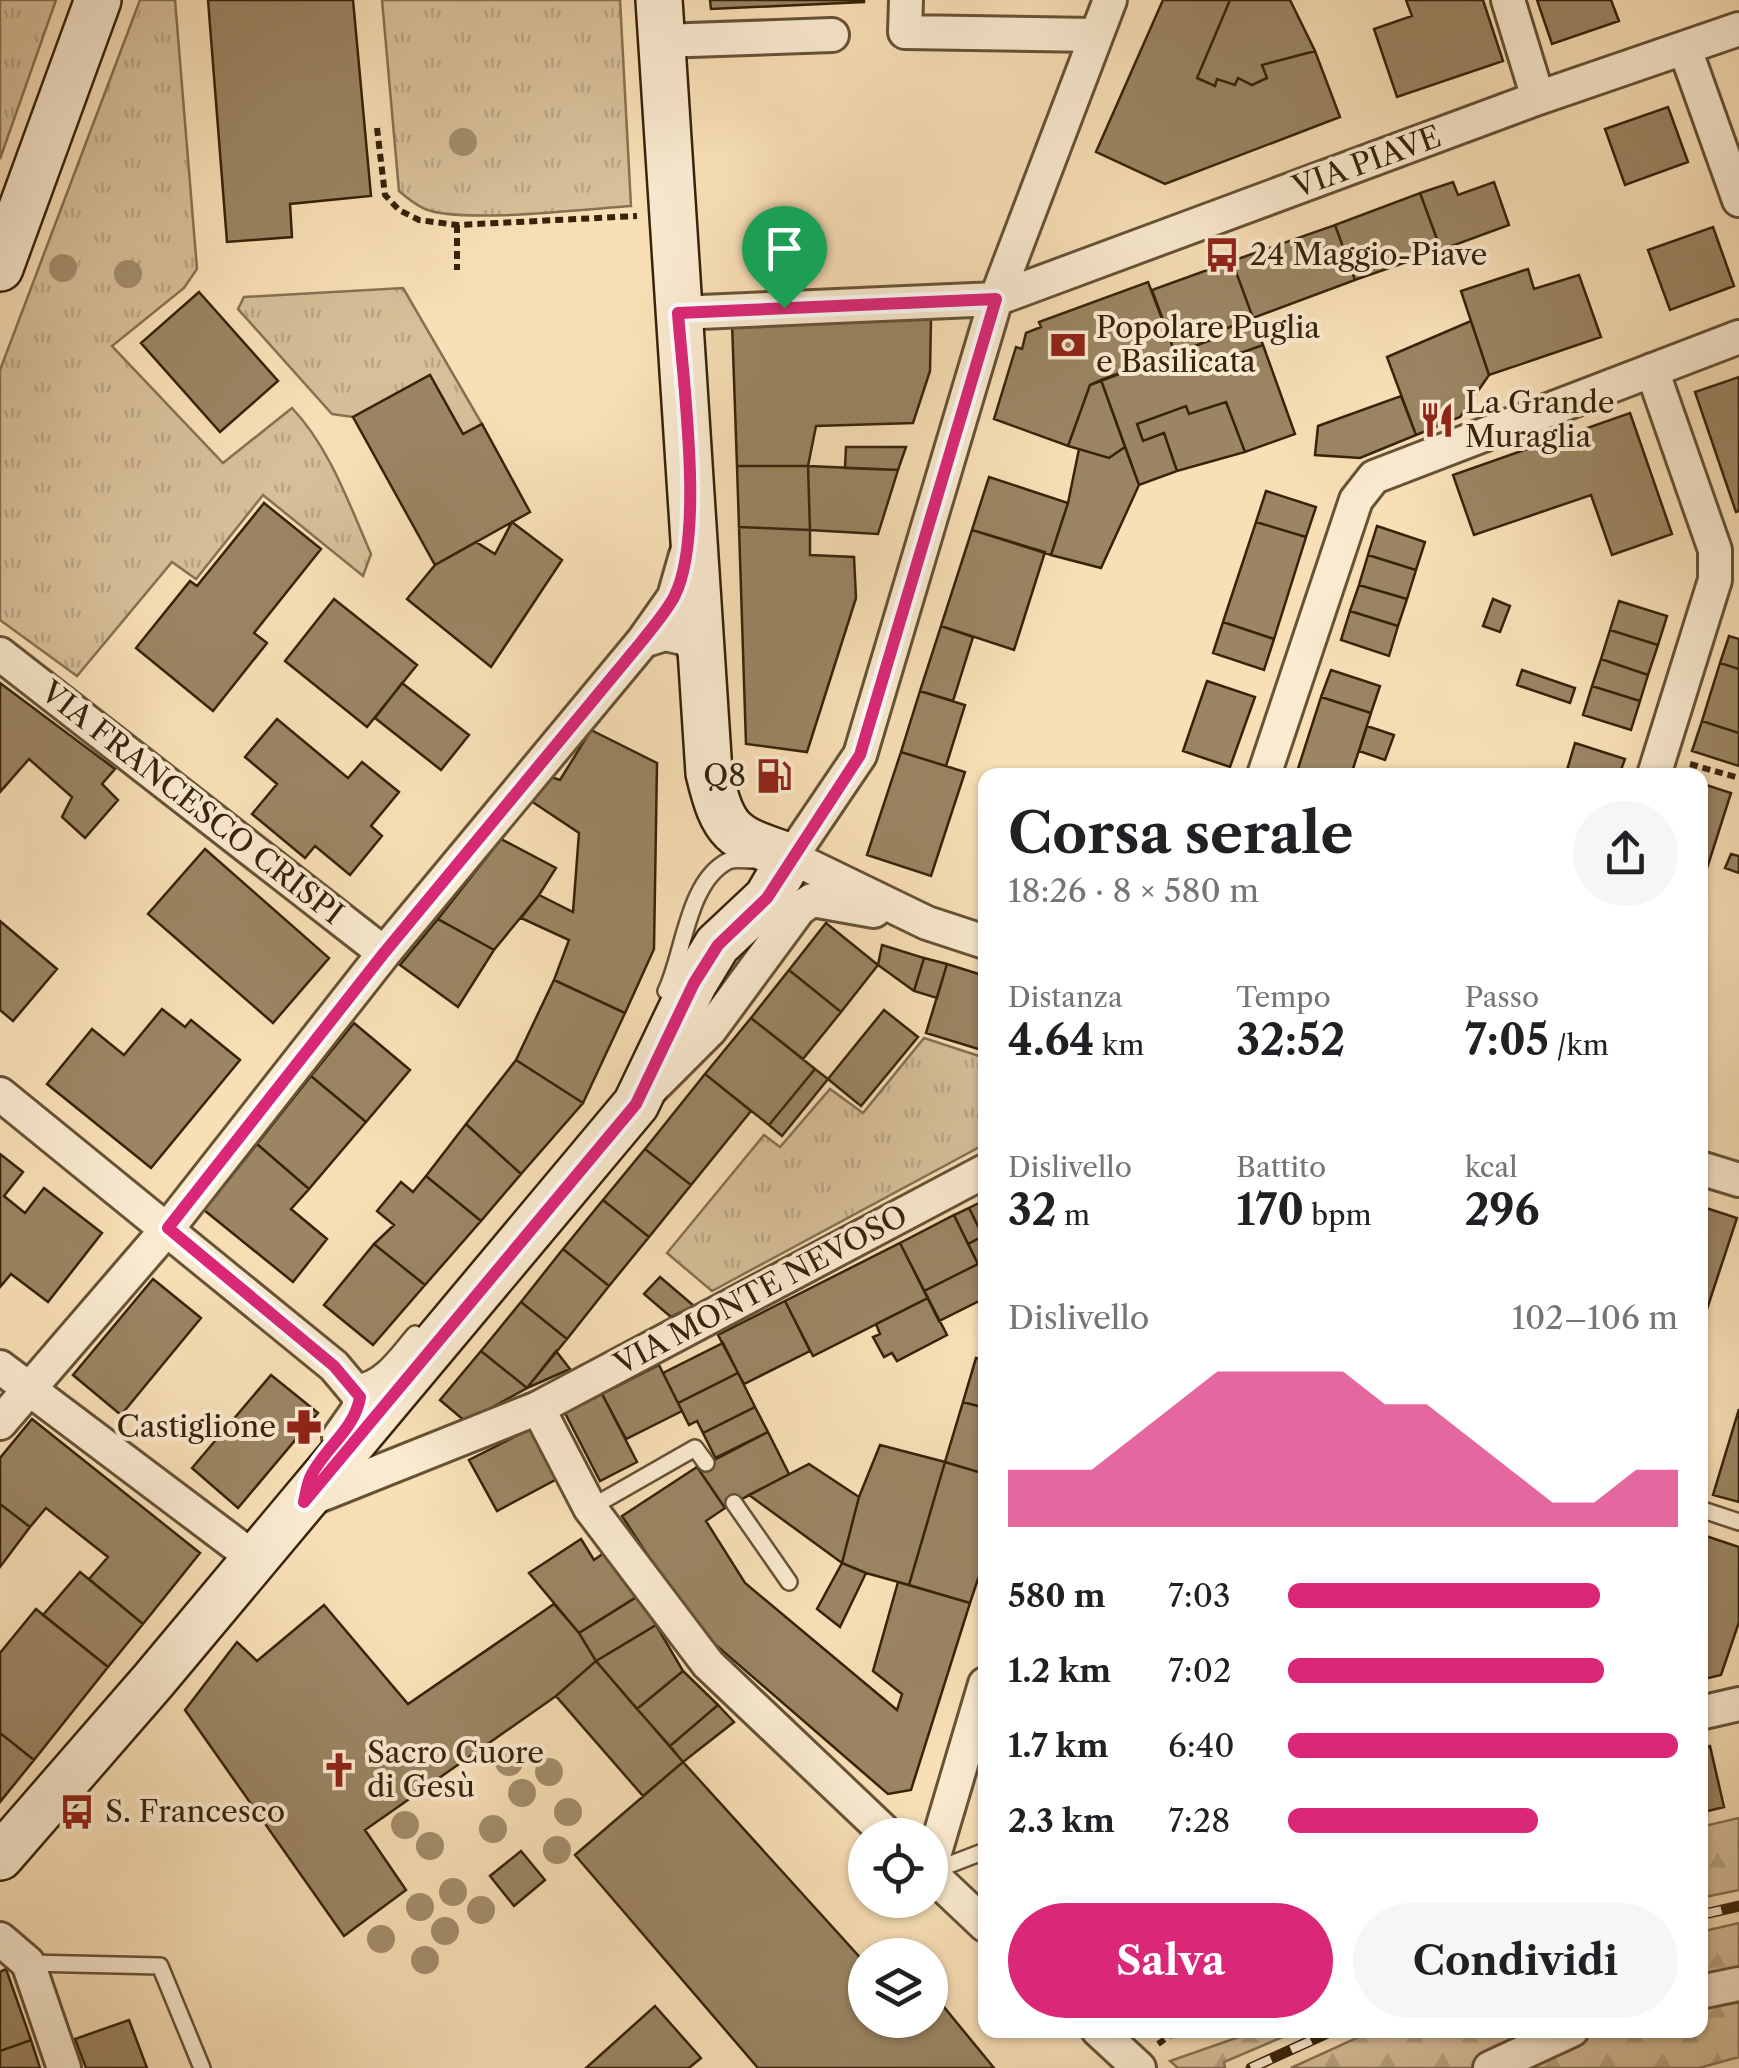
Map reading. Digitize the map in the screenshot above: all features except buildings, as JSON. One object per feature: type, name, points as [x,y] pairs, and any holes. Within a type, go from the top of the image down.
[{"type":"main road","points":[[0,268],[98,0]]},
{"type":"main road","points":[[0,1857],[304,1502],[636,1104],[694,983],[718,945],[767,898],[791,857],[743,841],[718,814],[709,773],[660,21]]},
{"type":"street","points":[[906,0],[905,32],[1094,35]]},
{"type":"street","points":[[927,923],[791,857],[860,755],[996,299],[1110,0]]},
{"type":"street","points":[[1508,0],[1538,98]]},
{"type":"street","points":[[660,21],[832,35]]},
{"type":"street","name":"VIA PIAVE","points":[[678,313],[996,299],[1538,98],[1739,30]]},
{"type":"street","points":[[1685,49],[1739,200]]},
{"type":"street","points":[[1266,768],[1356,500],[1374,478],[1739,336]]},
{"type":"street","points":[[1652,370],[1715,550],[1715,580],[1657,766]]},
{"type":"street","points":[[0,1422],[168,1228],[384,953],[642,641],[674,597],[684,569],[691,506]]},
{"type":"street","points":[[642,641],[664,634],[688,639],[701,662]]},
{"type":"street","name":"VIA FRANCESCO CRISPI","points":[[0,654],[384,953]]},
{"type":"street","points":[[636,1104],[710,1030],[799,909],[812,900],[927,923],[978,940]]},
{"type":"street","points":[[0,1094],[334,1366],[360,1397],[358,1410],[309,1480],[304,1502]]},
{"type":"street","points":[[1708,1170],[1739,1180]]},
{"type":"street","name":"VIA MONTE NEVOSO","points":[[304,1502],[538,1408],[978,1176]]},
{"type":"street","points":[[0,1367],[255,1559]]},
{"type":"street","points":[[538,1408],[590,1508],[708,1664],[870,1818]]},
{"type":"street","points":[[1708,1710],[1739,1704]]},
{"type":"street","points":[[946,1818],[978,1708]]},
{"type":"street","points":[[948,1889],[978,1918]]},
{"type":"street","points":[[0,1939],[28,1963],[64,2068]]},
{"type":"street","points":[[1708,1990],[1739,1984]]},
{"type":"street","points":[[1106,2038],[1138,2068]]},
{"type":"street","points":[[1490,2068],[1555,2038]]},
{"type":"lane","points":[[656,1013],[707,878],[730,860],[791,857]]},
{"type":"lane","points":[[334,1366],[356,1383],[366,1382],[382,1372],[431,1314]]},
{"type":"lane","points":[[590,1508],[696,1448],[706,1464]]},
{"type":"lane","points":[[734,1503],[789,1582]]},
{"type":"lane","points":[[1708,1512],[1739,1522]]},
{"type":"lane","points":[[948,1865],[978,1854]]},
{"type":"lane","points":[[28,1963],[160,1966],[202,2068]]},
{"type":"path","points":[[377,128],[385,194],[399,210],[420,220],[457,225],[672,215]]},
{"type":"path","points":[[457,225],[457,270]]},
{"type":"path","points":[[1708,773],[1739,778]]},
{"type":"green space","points":[[0,0],[56,0],[0,159]]},
{"type":"green space","points":[[140,0],[175,0],[197,269],[184,288],[112,346],[223,463],[292,408],[328,459],[371,554],[363,576],[263,495],[196,579],[172,562],[77,676],[0,620],[0,370]]},
{"type":"green space","points":[[382,0],[620,0],[631,206],[466,215],[425,209],[402,194]]},
{"type":"green space","points":[[403,288],[482,424],[463,434],[430,375],[353,417],[332,414],[238,309],[244,297]]},
{"type":"green space","points":[[924,1038],[978,1056],[978,1148],[712,1291],[667,1253],[764,1135],[780,1147],[830,1089],[863,1113]]},
{"type":"green space","points":[[1739,1818],[1739,1890],[1708,1896],[1708,1825]]},
{"type":"green space","points":[[1739,1923],[1739,2057],[1699,2068],[1291,2068],[1357,2038],[1708,2038],[1708,1930]]},
{"type":"green space","points":[[1236,2038],[1280,2038],[1224,2062],[1225,2068],[1178,2068],[1170,2061]]},
{"type":"railway","points":[[1708,1913],[1739,1906]]},
{"type":"railway","points":[[1251,2068],[1317,2038]]},
{"type":"place","name":"24 Maggio-Piave","points":[[1222,255]]},
{"type":"place","name":"Popolare Puglia e Basilicata","points":[[1068,345]]},
{"type":"place","name":"La Grande Muraglia","points":[[1437,420]]},
{"type":"place","name":"Q8","points":[[774,776]]},
{"type":"place","name":"Castiglione","points":[[304,1427]]},
{"type":"place","name":"Sacro Cuore di Gesù","points":[[339,1770]]},
{"type":"place","name":"S. Francesco","points":[[77,1812]]},
{"type":"route","points":[[996,299],[860,755],[767,898],[718,945],[694,983],[636,1104],[304,1502],[309,1480],[358,1410],[360,1397],[334,1366],[168,1228],[384,953],[674,597],[684,569],[691,506],[678,313],[784,308],[996,299]]}]
